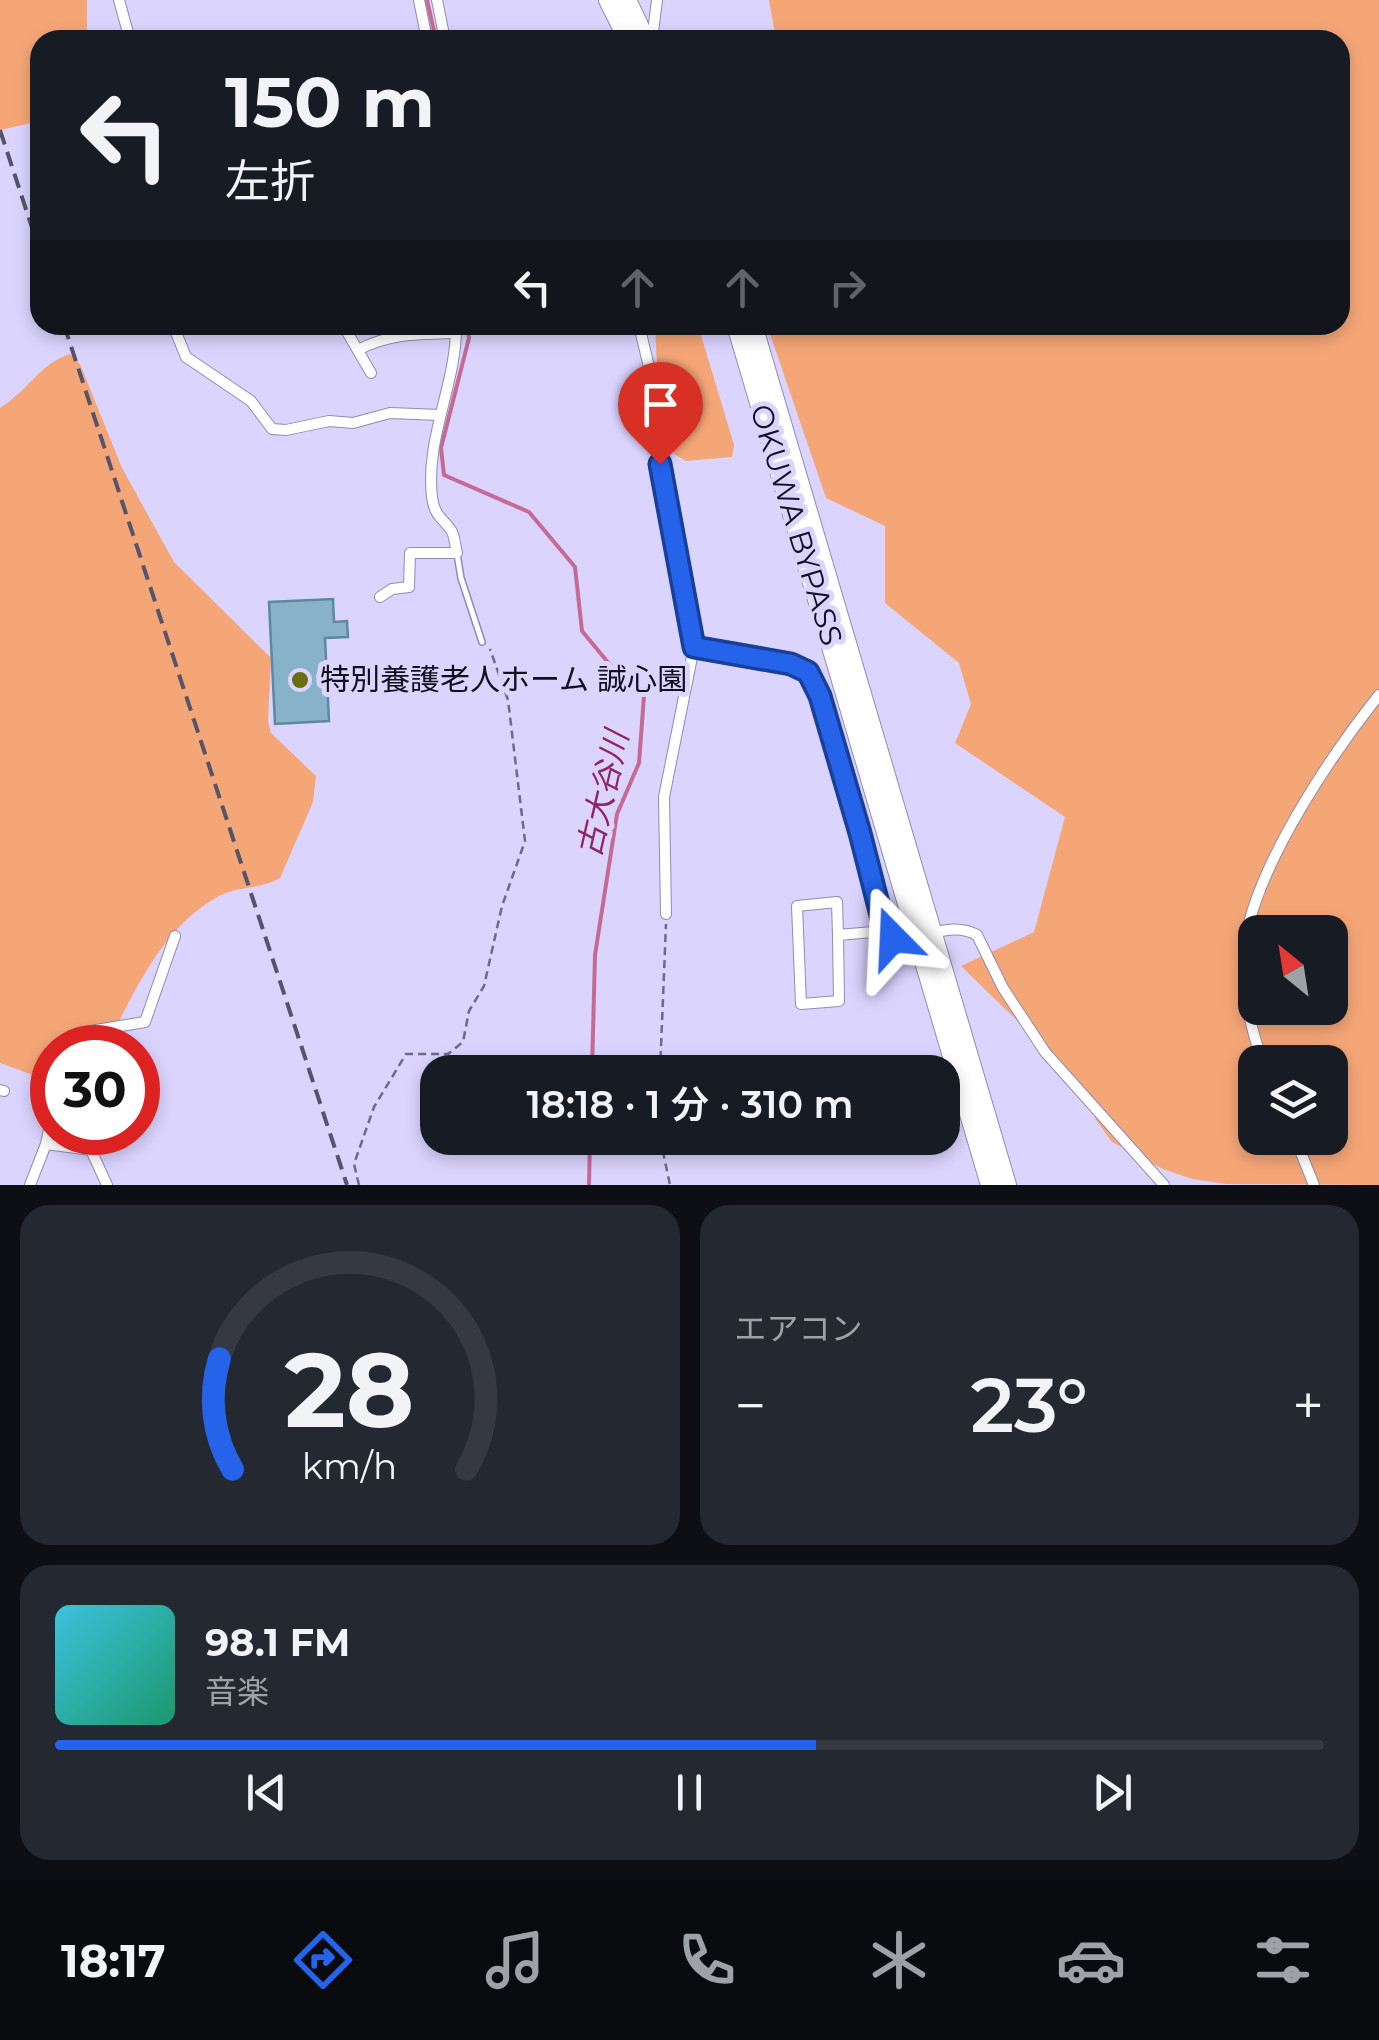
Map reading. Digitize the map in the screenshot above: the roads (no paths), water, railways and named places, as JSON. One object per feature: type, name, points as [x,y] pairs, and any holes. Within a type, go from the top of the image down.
[{"type":"highway","points":[[608,0],[632,30]]},
{"type":"highway","points":[[626,0],[636,30]]},
{"type":"highway","name":"OKUWA BYPASS","points":[[741,335],[759,372],[925,933],[990,1185]]},
{"type":"highway","points":[[754,335],[759,372]]},
{"type":"highway","points":[[925,933],[1007,1185]]},
{"type":"street","points":[[119,0],[127,30]]},
{"type":"street","points":[[419,0],[424,30]]},
{"type":"street","points":[[437,0],[443,30]]},
{"type":"street","points":[[653,30],[657,0]]},
{"type":"street","points":[[177,335],[186,357],[251,402],[272,429],[330,421],[353,423],[390,413],[440,415]]},
{"type":"street","points":[[350,335],[371,373]]},
{"type":"street","points":[[358,350],[399,335]]},
{"type":"street","points":[[380,597],[392,589],[410,587],[410,553],[457,553],[452,532],[437,518],[432,495],[432,450],[456,335]]},
{"type":"street","points":[[641,335],[649,367],[653,427],[694,647],[664,797],[666,914]]},
{"type":"street","points":[[694,647],[791,664],[808,672],[820,696],[885,931],[893,938],[960,929],[978,936],[1002,988],[1044,1052],[1164,1185]]},
{"type":"street","points":[[1258,1045],[1250,1014],[1245,966],[1248,928],[1266,877],[1296,821],[1340,747],[1379,696]]},
{"type":"street","points":[[836,902],[838,935],[839,1002],[801,1004],[797,906],[836,902]]},
{"type":"street","points":[[838,935],[885,931]]},
{"type":"street","points":[[126,1025],[144,1022],[175,936]]},
{"type":"street","points":[[30,1185],[42,1155]]},
{"type":"street","points":[[93,1155],[106,1185]]},
{"type":"street","points":[[1302,1155],[1314,1185]]},
{"type":"lane","points":[[457,553],[482,642]]},
{"type":"waterway","name":"古大谷川","points":[[427,0],[434,30]]},
{"type":"waterway","name":"古大谷川","points":[[469,335],[441,448],[444,475],[529,512],[575,567],[582,631],[611,666],[644,696],[639,763],[617,814],[595,955],[592,1055]]},
{"type":"waterway","name":"古大谷川","points":[[589,1185],[590,1155]]},
{"type":"railway","points":[[0,130],[30,222]]},
{"type":"railway","points":[[67,335],[347,1185]]},
{"type":"place","name":"特別養護老人ホーム 誠心園","points":[[300,680]]}]
